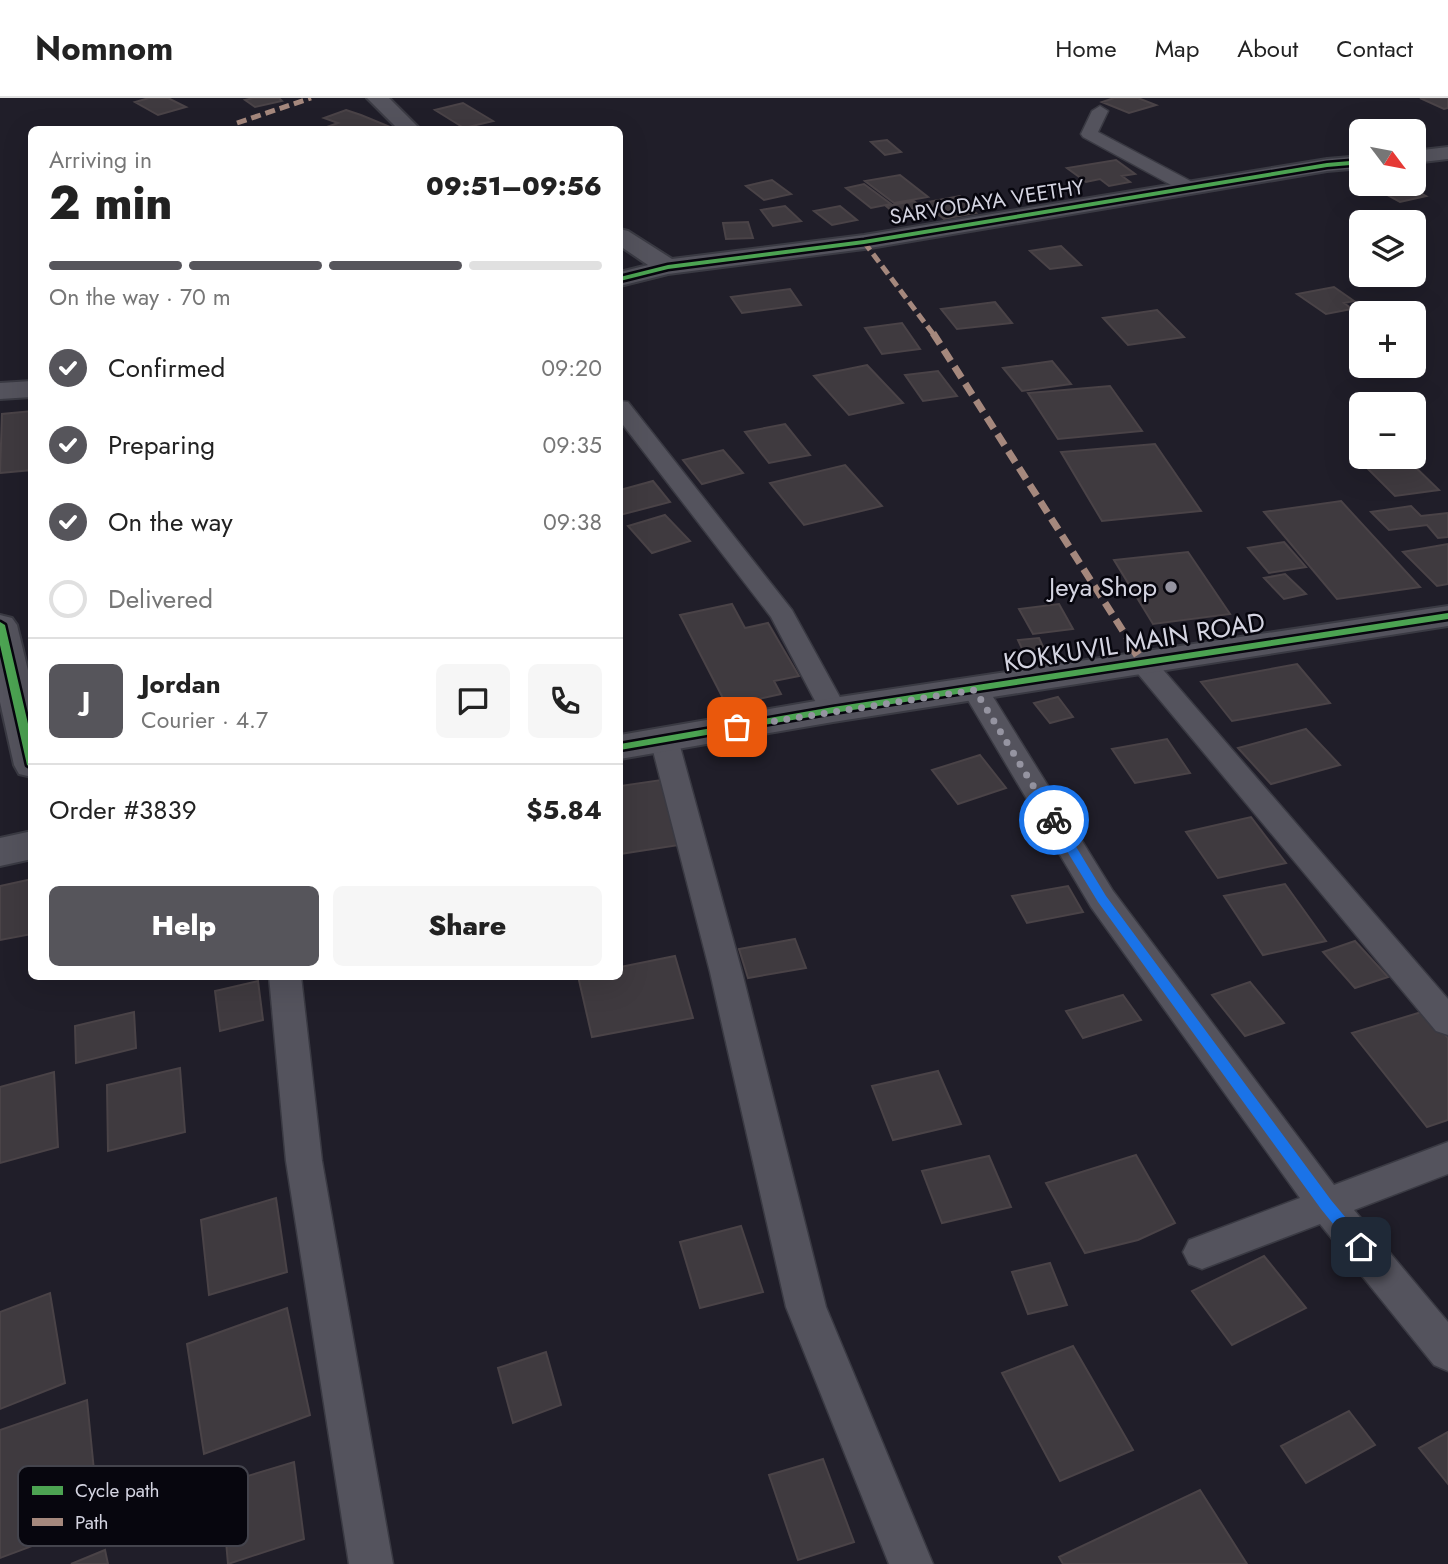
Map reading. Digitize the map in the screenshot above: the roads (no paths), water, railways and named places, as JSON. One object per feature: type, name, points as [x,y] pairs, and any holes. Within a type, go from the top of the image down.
[{"type":"street","points":[[377,98],[407,126]]},
{"type":"street","points":[[1426,156],[1448,153]]},
{"type":"street","name":"SARVODAYA VEETHY","points":[[623,278],[668,267],[864,242],[1349,164]]},
{"type":"street","points":[[623,238],[668,267]]},
{"type":"street","points":[[0,391],[28,388]]},
{"type":"street","name":"KOKKUVIL MAIN ROAD","points":[[623,746],[833,710],[1448,616]]},
{"type":"street","points":[[0,625],[28,748]]},
{"type":"street","points":[[0,852],[28,846]]},
{"type":"lane","points":[[1100,111],[1090,134],[1190,188]]},
{"type":"lane","points":[[623,411],[783,615],[833,710]]},
{"type":"lane","points":[[1143,663],[1448,1022]]},
{"type":"lane","points":[[975,690],[1102,899],[1326,1204],[1448,1352]]},
{"type":"lane","points":[[664,739],[726,972],[806,1307],[911,1564]]},
{"type":"lane","points":[[285,980],[304,1161],[372,1564]]},
{"type":"lane","points":[[1202,1252],[1448,1158]]},
{"type":"place","name":"Jeya Shop","points":[[1171,587]]}]
